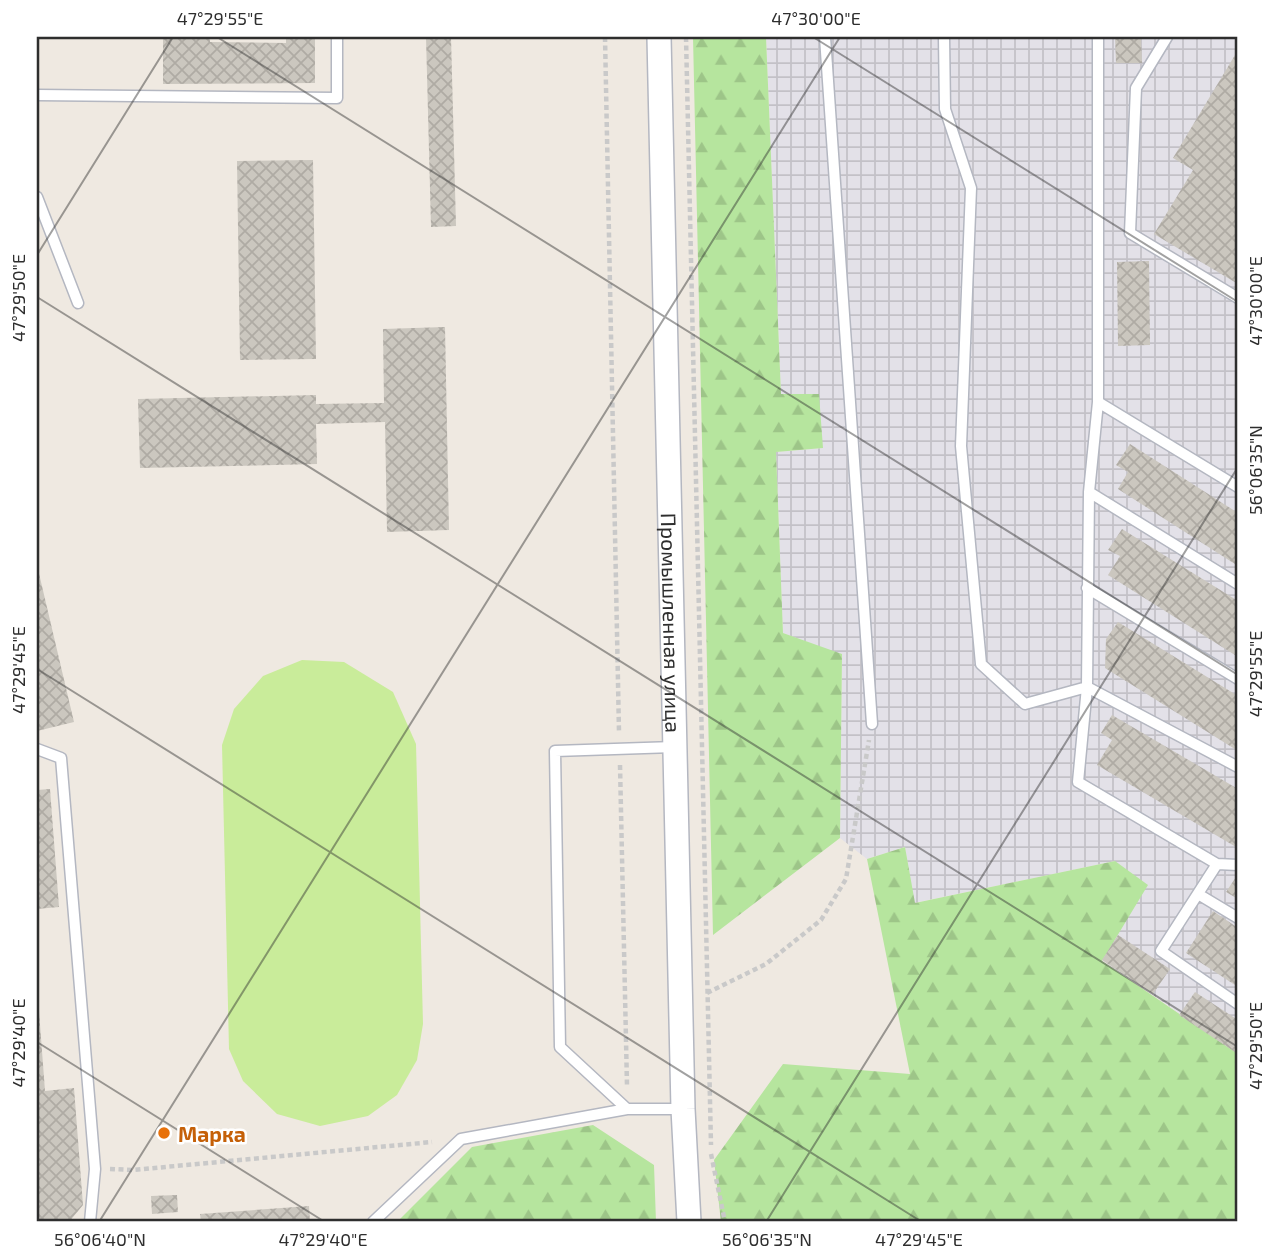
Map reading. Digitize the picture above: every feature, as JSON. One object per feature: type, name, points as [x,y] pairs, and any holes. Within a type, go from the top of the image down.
[{"type":"street","name":"Промышленная улица","points":[[659,37],[683,1109],[690,1218]]},
{"type":"lane","points":[[37,95],[337,98],[337,37]]},
{"type":"lane","points":[[825,37],[872,724]]},
{"type":"lane","points":[[944,37],[945,109],[971,188],[961,446],[981,664],[1025,704],[1087,687],[1238,767]]},
{"type":"lane","points":[[1098,37],[1098,402],[1089,492],[1087,687],[1078,782],[1217,864],[1238,865]]},
{"type":"lane","points":[[1167,37],[1136,88],[1130,233],[1238,298]]},
{"type":"lane","points":[[37,197],[78,303]]},
{"type":"lane","points":[[1098,402],[1238,487]]},
{"type":"lane","points":[[1089,492],[1238,584]]},
{"type":"lane","points":[[1087,588],[1238,679]]},
{"type":"lane","points":[[627,1109],[560,1047],[555,751],[675,747]]},
{"type":"lane","points":[[37,749],[61,758],[95,1169],[90,1222]]},
{"type":"lane","points":[[1217,864],[1161,951],[1238,1004]]},
{"type":"lane","points":[[1198,894],[1238,918]]},
{"type":"lane","points":[[373,1222],[461,1139],[627,1109],[683,1109]]},
{"type":"path","points":[[605,37],[627,1109]]},
{"type":"path","points":[[686,37],[711,1155],[725,1222]]},
{"type":"path","points":[[707,993],[766,964],[821,920],[846,879],[872,724]]},
{"type":"path","points":[[95,1169],[133,1170],[461,1139]]},
{"type":"shaded area","points":[[766,37],[1238,37],[1238,1054],[1102,960],[1115,861],[914,903],[905,847],[867,859],[840,838],[842,655],[783,633],[776,452],[823,448],[781,395]]},
{"type":"green space","points":[[693,37],[766,37],[781,394],[819,394],[823,448],[776,452],[783,633],[842,654],[840,838],[713,935]]},
{"type":"green space","points":[[302,660],[344,662],[393,692],[416,744],[423,1024],[417,1060],[397,1095],[368,1116],[320,1126],[277,1114],[243,1081],[229,1049],[222,745],[234,709],[263,676]]},
{"type":"green space","points":[[905,847],[915,903],[1115,861],[1148,885],[1102,961],[1238,1054],[1238,1222],[721,1222],[714,1160],[783,1064],[910,1074],[867,859]]},
{"type":"green space","points":[[593,1125],[654,1165],[656,1222],[397,1222],[472,1147]]},
{"type":"building","points":[[163,37],[210,37],[210,42],[286,43],[286,37],[315,37],[315,83],[163,84]]},
{"type":"building","points":[[426,37],[451,37],[456,226],[431,227]]},
{"type":"building","points":[[1115,37],[1141,37],[1142,63],[1116,63]]},
{"type":"building","points":[[1238,50],[1238,284],[1154,234],[1193,170],[1173,158]]},
{"type":"building","points":[[313,160],[316,359],[240,360],[237,161]]},
{"type":"building","points":[[1149,261],[1150,345],[1118,346],[1117,262]]},
{"type":"building","points":[[445,327],[449,530],[387,532],[385,422],[316,424],[317,464],[140,468],[138,399],[316,395],[316,404],[384,403],[383,329]]},
{"type":"building","points":[[1130,444],[1238,513],[1238,566],[1118,489],[1128,472],[1116,465]]},
{"type":"building","points":[[1122,529],[1238,601],[1238,657],[1108,575],[1120,556],[1108,550]]},
{"type":"building","points":[[37,565],[74,722],[37,731]]},
{"type":"building","points":[[1118,622],[1238,696],[1238,751],[1105,668],[1106,639]]},
{"type":"building","points":[[1112,715],[1238,789],[1236,847],[1097,765],[1112,740],[1101,733]]},
{"type":"building","points":[[50,789],[59,907],[37,909],[37,790]]},
{"type":"building","points":[[1238,874],[1238,899],[1226,892]]},
{"type":"building","points":[[1213,911],[1238,928],[1238,987],[1186,953]]},
{"type":"building","points":[[1118,935],[1170,969],[1153,994],[1102,960]]},
{"type":"building","points":[[1195,992],[1238,1020],[1238,1054],[1179,1015]]},
{"type":"building","points":[[39,1011],[45,1091],[74,1088],[83,1205],[69,1222],[37,1222]]},
{"type":"building","points":[[177,1195],[178,1212],[152,1214],[151,1196]]},
{"type":"building","points":[[309,1206],[310,1222],[201,1222],[200,1214]]},
{"type":"place","name":"Марка","points":[[164,1133]]}]
